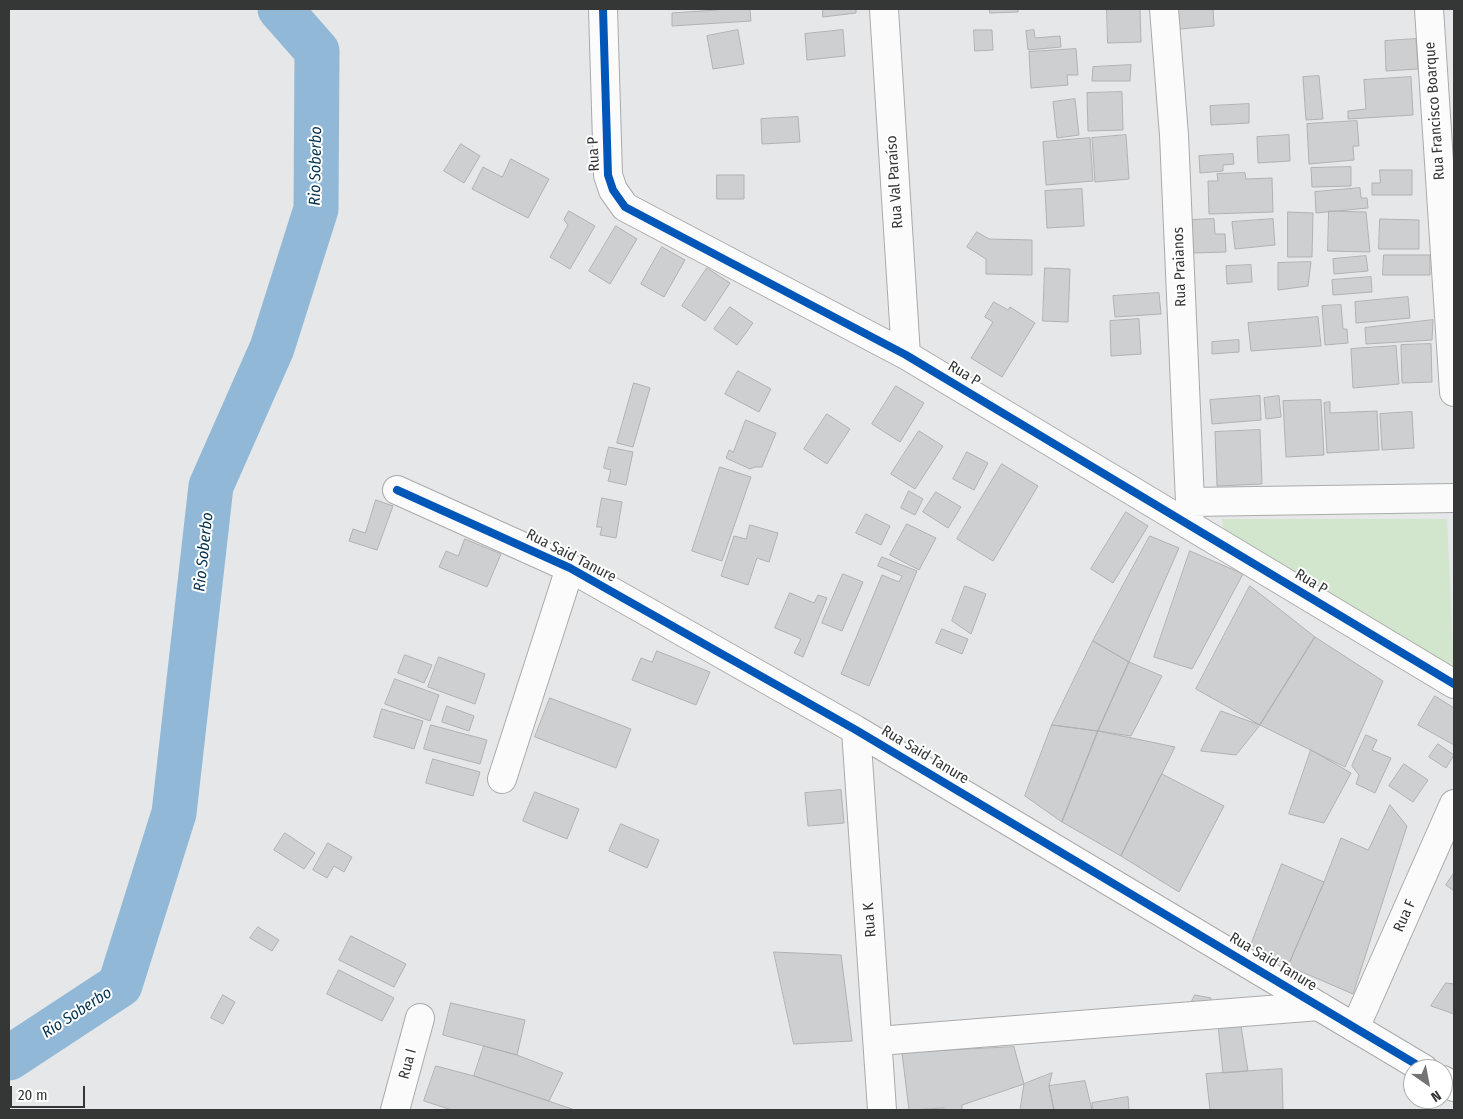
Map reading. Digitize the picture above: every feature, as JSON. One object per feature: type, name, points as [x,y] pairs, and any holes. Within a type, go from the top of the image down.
[{"type":"street","name":"Rua P","points":[[603,9],[608,175],[612,190],[625,207],[906,355],[1190,514],[1454,684]]},
{"type":"street","name":"Rua Val Paraíso","points":[[884,9],[906,355]]},
{"type":"street","name":"Rua Praianos","points":[[1164,9],[1174,135],[1190,514]]},
{"type":"street","name":"Rua Francisco Boarque","points":[[1429,9],[1454,392]]},
{"type":"street","name":"Rua Said Tanure","points":[[397,490],[570,568],[856,730],[1407,1059]]},
{"type":"street","points":[[1190,514],[1454,498]]},
{"type":"street","points":[[502,779],[570,568]]},
{"type":"street","name":"Rua K","points":[[856,730],[882,1110]]},
{"type":"street","name":"Rua F","points":[[1355,1028],[1454,804]]},
{"type":"street","points":[[878,1041],[1319,1006]]},
{"type":"street","name":"Rua I","points":[[395,1110],[420,1018]]},
{"type":"green space","points":[[1222,519],[1447,519],[1454,671],[1226,545]]},
{"type":"building","points":[[717,9],[750,9],[751,21],[672,26],[672,13]]},
{"type":"building","points":[[823,9],[856,9],[856,13],[823,17]]},
{"type":"building","points":[[990,9],[1018,9],[1018,12],[990,13]]},
{"type":"building","points":[[1107,9],[1140,9],[1141,42],[1108,43]]},
{"type":"building","points":[[1178,9],[1213,9],[1214,26],[1180,29]]},
{"type":"building","points":[[738,30],[744,64],[713,69],[707,36]]},
{"type":"building","points":[[843,30],[845,56],[807,60],[805,34]]},
{"type":"building","points":[[974,30],[992,30],[993,50],[975,51]]},
{"type":"building","points":[[1034,30],[1035,38],[1060,36],[1061,47],[1028,50],[1026,31]]},
{"type":"building","points":[[1416,39],[1418,69],[1386,71],[1385,41]]},
{"type":"building","points":[[1076,49],[1078,75],[1067,75],[1068,85],[1031,88],[1029,52]]},
{"type":"building","points":[[1131,65],[1130,81],[1092,81],[1093,67]]},
{"type":"building","points":[[1319,76],[1323,119],[1306,120],[1303,77]]},
{"type":"building","points":[[1411,77],[1413,115],[1348,119],[1348,111],[1366,109],[1364,80]]},
{"type":"building","points":[[1122,92],[1123,130],[1088,131],[1087,93]]},
{"type":"building","points":[[1075,99],[1079,135],[1057,138],[1053,102]]},
{"type":"building","points":[[1249,104],[1249,123],[1211,125],[1210,106]]},
{"type":"building","points":[[798,117],[800,142],[762,144],[761,119]]},
{"type":"building","points":[[1357,121],[1359,146],[1353,146],[1354,160],[1309,164],[1307,124]]},
{"type":"building","points":[[1126,135],[1129,179],[1095,182],[1092,138]]},
{"type":"building","points":[[1289,135],[1290,161],[1258,163],[1257,137]]},
{"type":"building","points":[[1090,138],[1093,181],[1046,185],[1043,142]]},
{"type":"building","points":[[461,144],[480,156],[464,183],[444,171]]},
{"type":"building","points":[[1233,154],[1234,164],[1223,165],[1223,171],[1200,173],[1199,156]]},
{"type":"building","points":[[511,159],[549,179],[528,218],[472,189],[483,167],[502,177]]},
{"type":"building","points":[[1351,167],[1351,186],[1312,187],[1311,168]]},
{"type":"building","points":[[1380,170],[1412,170],[1412,195],[1372,195],[1372,183],[1380,183]]},
{"type":"building","points":[[1245,173],[1246,179],[1272,178],[1273,212],[1209,214],[1208,181],[1218,181],[1217,174]]},
{"type":"building","points":[[717,175],[744,175],[744,199],[717,199]]},
{"type":"building","points":[[1360,188],[1361,198],[1367,198],[1368,208],[1316,213],[1315,192]]},
{"type":"building","points":[[1082,189],[1084,226],[1047,228],[1045,191]]},
{"type":"building","points":[[569,211],[595,226],[570,269],[550,257],[568,225],[564,220]]},
{"type":"building","points":[[1329,211],[1366,212],[1370,252],[1328,251]]},
{"type":"building","points":[[1288,212],[1313,213],[1312,257],[1288,257]]},
{"type":"building","points":[[1214,219],[1215,234],[1225,234],[1226,252],[1193,253],[1192,220]]},
{"type":"building","points":[[1273,219],[1275,245],[1235,249],[1232,222]]},
{"type":"building","points":[[1380,219],[1419,220],[1419,249],[1379,249]]},
{"type":"building","points":[[616,226],[637,239],[610,284],[589,271]]},
{"type":"building","points":[[977,232],[989,239],[1032,240],[1032,275],[986,274],[986,259],[967,247]]},
{"type":"building","points":[[662,247],[685,260],[664,297],[641,284]]},
{"type":"building","points":[[1384,255],[1430,255],[1430,275],[1383,275]]},
{"type":"building","points":[[1366,256],[1368,271],[1334,274],[1333,259]]},
{"type":"building","points":[[1311,262],[1308,286],[1278,290],[1278,263]]},
{"type":"building","points":[[1251,265],[1252,282],[1227,284],[1226,266]]},
{"type":"building","points":[[707,268],[730,283],[705,321],[682,306]]},
{"type":"building","points":[[1045,268],[1070,269],[1068,322],[1043,321]]},
{"type":"building","points":[[1371,277],[1372,292],[1333,295],[1332,280]]},
{"type":"building","points":[[1159,293],[1161,314],[1115,317],[1113,296]]},
{"type":"building","points":[[1408,297],[1410,318],[1356,323],[1355,302]]},
{"type":"building","points":[[994,302],[1008,310],[1010,307],[1035,323],[1002,377],[971,358],[993,322],[985,317]]},
{"type":"building","points":[[1341,305],[1343,329],[1347,329],[1348,343],[1325,345],[1322,306]]},
{"type":"building","points":[[730,307],[753,323],[737,345],[714,329]]},
{"type":"building","points":[[1318,317],[1321,346],[1251,351],[1248,323]]},
{"type":"building","points":[[1139,319],[1141,354],[1111,356],[1110,321]]},
{"type":"building","points":[[1433,320],[1432,340],[1366,344],[1365,328]]},
{"type":"building","points":[[1239,340],[1239,352],[1212,354],[1212,342]]},
{"type":"building","points":[[1431,344],[1432,382],[1402,383],[1401,345]]},
{"type":"building","points":[[1396,346],[1399,384],[1353,388],[1351,349]]},
{"type":"building","points":[[738,371],[771,389],[759,412],[725,394]]},
{"type":"building","points":[[634,383],[650,388],[633,447],[617,443]]},
{"type":"building","points":[[896,386],[924,403],[900,442],[872,424]]},
{"type":"building","points":[[1260,396],[1261,420],[1212,424],[1210,400]]},
{"type":"building","points":[[1279,396],[1281,417],[1266,419],[1264,398]]},
{"type":"building","points":[[1321,400],[1324,455],[1286,457],[1283,401]]},
{"type":"building","points":[[1330,402],[1330,413],[1377,411],[1379,450],[1327,453],[1324,403]]},
{"type":"building","points":[[1412,412],[1414,448],[1382,450],[1380,414]]},
{"type":"building","points":[[827,414],[850,429],[827,464],[804,449]]},
{"type":"building","points":[[746,420],[776,433],[762,467],[750,469],[726,458],[729,450],[733,452]]},
{"type":"building","points":[[1260,430],[1262,484],[1217,486],[1215,432]]},
{"type":"building","points":[[919,431],[943,446],[915,489],[891,474]]},
{"type":"building","points":[[609,447],[633,452],[626,485],[608,481],[611,470],[604,468]]},
{"type":"building","points":[[967,452],[988,463],[974,490],[953,479]]},
{"type":"building","points":[[1002,464],[1038,486],[993,561],[957,539]]},
{"type":"building","points":[[720,467],[751,477],[722,561],[692,551]]},
{"type":"building","points":[[909,491],[923,499],[915,515],[901,508]]},
{"type":"building","points":[[936,492],[961,507],[948,528],[923,512]]},
{"type":"building","points":[[602,498],[622,502],[616,538],[600,535],[602,527],[597,527]]},
{"type":"building","points":[[376,500],[393,506],[377,550],[349,541],[353,529],[365,533]]},
{"type":"building","points":[[1126,512],[1148,526],[1113,583],[1091,569]]},
{"type":"building","points":[[866,514],[890,526],[881,545],[856,533]]},
{"type":"building","points":[[907,524],[936,538],[919,570],[890,555]]},
{"type":"building","points":[[750,525],[778,533],[769,562],[757,558],[748,585],[721,576],[734,536],[746,539]]},
{"type":"building","points":[[1150,536],[1179,548],[1129,662],[1093,641]]},
{"type":"building","points":[[465,539],[501,554],[487,587],[439,567],[446,551],[458,556]]},
{"type":"building","points":[[1190,551],[1243,574],[1192,669],[1154,657]]},
{"type":"building","points":[[882,557],[917,571],[869,686],[841,674],[882,575],[899,582],[902,576],[878,566]]},
{"type":"building","points":[[843,574],[863,582],[842,631],[822,623]]},
{"type":"building","points":[[965,586],[986,594],[971,634],[952,621]]},
{"type":"building","points":[[1250,586],[1315,637],[1260,725],[1196,689]]},
{"type":"building","points":[[790,593],[814,603],[818,595],[827,598],[803,657],[794,653],[801,639],[775,628]]},
{"type":"building","points":[[942,629],[968,639],[962,654],[936,643]]},
{"type":"building","points":[[1315,637],[1383,681],[1345,767],[1260,725]]},
{"type":"building","points":[[1093,641],[1129,662],[1098,731],[1052,725]]},
{"type":"building","points":[[657,651],[710,672],[696,705],[632,680],[641,658],[652,662]]},
{"type":"building","points":[[405,655],[432,665],[424,683],[398,673]]},
{"type":"building","points":[[439,657],[485,674],[475,704],[428,687]]},
{"type":"building","points":[[1129,662],[1162,676],[1131,736],[1098,731]]},
{"type":"building","points":[[395,679],[439,695],[430,721],[385,704]]},
{"type":"building","points":[[1435,696],[1454,708],[1454,745],[1418,725]]},
{"type":"building","points":[[550,698],[631,729],[616,768],[535,737]]},
{"type":"building","points":[[447,706],[474,716],[469,731],[442,722]]},
{"type":"building","points":[[382,709],[423,721],[414,749],[374,737]]},
{"type":"building","points":[[1221,711],[1260,725],[1236,755],[1201,751]]},
{"type":"building","points":[[431,725],[487,740],[480,764],[424,749]]},
{"type":"building","points":[[1052,725],[1098,731],[1062,822],[1025,796]]},
{"type":"building","points":[[1098,731],[1175,747],[1121,856],[1062,822]]},
{"type":"building","points":[[1366,735],[1377,740],[1372,750],[1391,758],[1375,793],[1356,784],[1359,775],[1352,766]]},
{"type":"building","points":[[1438,744],[1454,755],[1446,768],[1429,757]]},
{"type":"building","points":[[1311,750],[1351,773],[1324,823],[1289,814]]},
{"type":"building","points":[[433,759],[480,772],[473,796],[426,783]]},
{"type":"building","points":[[1404,764],[1428,780],[1413,802],[1389,786]]},
{"type":"building","points":[[1162,774],[1224,806],[1179,892],[1121,856]]},
{"type":"building","points":[[841,790],[844,823],[808,826],[805,793]]},
{"type":"building","points":[[535,792],[579,809],[567,839],[523,821]]},
{"type":"building","points":[[1390,805],[1407,826],[1353,994],[1288,966],[1341,838],[1368,850]]},
{"type":"building","points":[[621,824],[659,840],[647,868],[609,851]]},
{"type":"building","points":[[285,833],[315,853],[304,869],[274,850]]},
{"type":"building","points":[[328,843],[352,857],[344,872],[334,866],[327,878],[313,870]]},
{"type":"building","points":[[1282,864],[1324,882],[1288,966],[1251,945]]},
{"type":"building","points":[[1454,873],[1454,891],[1446,885]]},
{"type":"building","points":[[258,927],[279,940],[272,951],[250,938]]},
{"type":"building","points":[[351,936],[406,964],[394,987],[339,960]]},
{"type":"building","points":[[774,952],[841,955],[852,1041],[794,1044]]},
{"type":"building","points":[[339,970],[394,998],[382,1021],[327,994]]},
{"type":"building","points":[[1446,983],[1454,984],[1454,1014],[1431,1006]]},
{"type":"building","points":[[223,995],[235,1002],[223,1024],[211,1018]]},
{"type":"building","points":[[1195,995],[1211,998],[1210,1004],[1192,1001]]},
{"type":"building","points":[[451,1003],[525,1020],[517,1055],[443,1035]]},
{"type":"building","points":[[1240,1019],[1248,1071],[1223,1073],[1218,1025]]},
{"type":"building","points":[[484,1046],[517,1055],[563,1073],[549,1101],[474,1076]]},
{"type":"building","points":[[1014,1047],[1024,1084],[962,1105],[962,1110],[944,1110],[944,1108],[909,1110],[902,1053]]},
{"type":"building","points":[[436,1066],[474,1076],[575,1110],[452,1110],[424,1101]]},
{"type":"building","points":[[1282,1069],[1283,1110],[1210,1110],[1206,1074]]},
{"type":"building","points":[[1052,1073],[1049,1086],[1054,1110],[1020,1110],[1024,1084]]},
{"type":"building","points":[[1085,1081],[1092,1110],[1054,1110],[1049,1086]]},
{"type":"building","points":[[1128,1097],[1129,1110],[1092,1110],[1092,1103]]},
{"type":"waterway","name":"Rio Soberbo","points":[[9,1058],[120,985],[174,813],[211,486],[272,348],[316,209],[317,51],[280,9]]},
{"type":"cycle path","points":[[603,9],[608,175],[613,190],[625,207],[906,355],[1454,684]]},
{"type":"cycle path","points":[[397,490],[570,568],[856,730],[1407,1059]]}]
